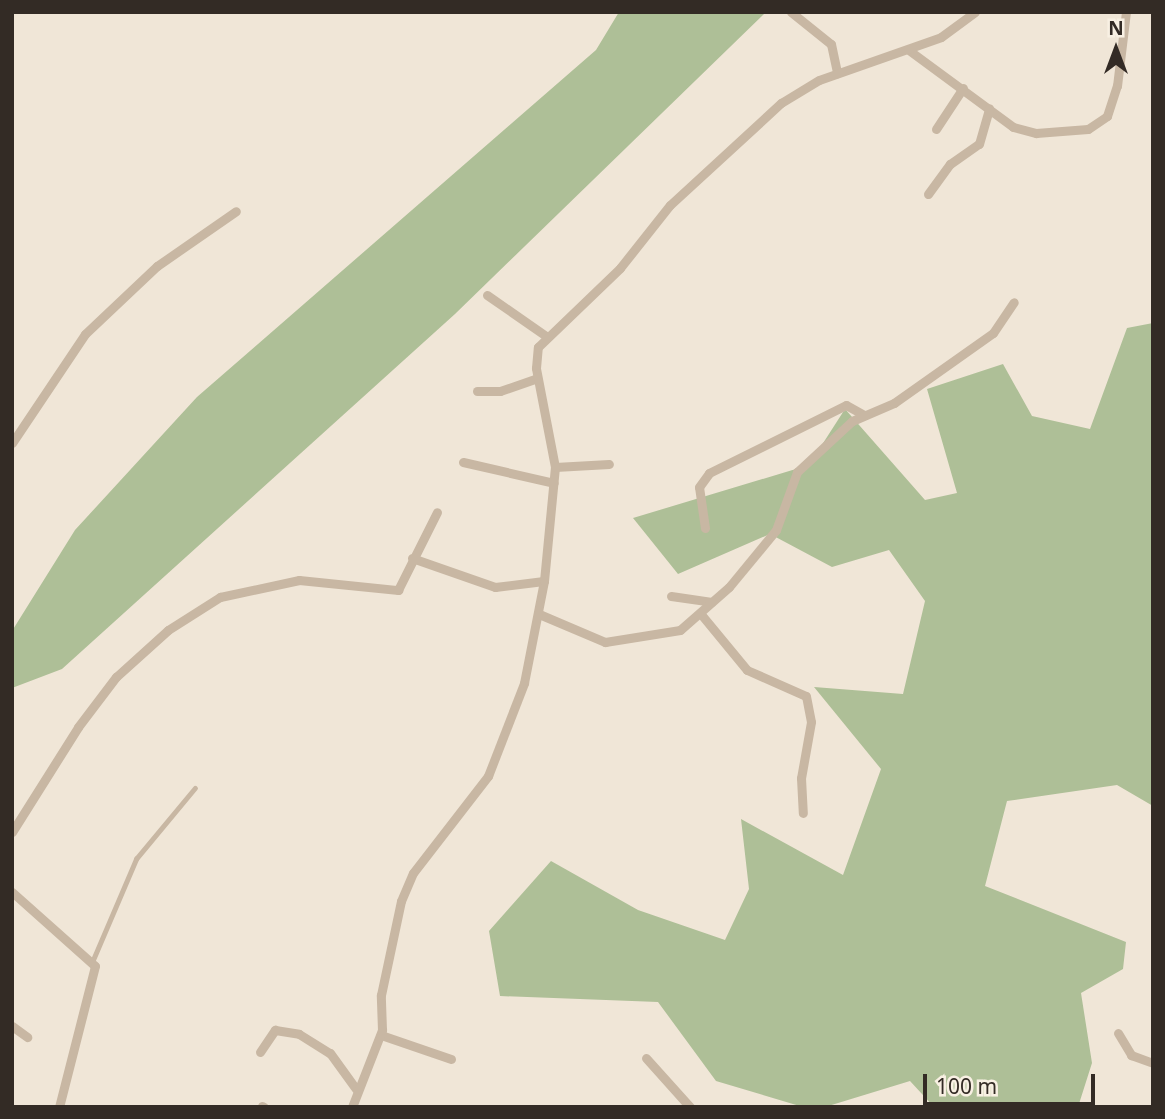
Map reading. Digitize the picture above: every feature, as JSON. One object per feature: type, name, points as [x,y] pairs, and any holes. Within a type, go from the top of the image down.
[{"type":"street","points":[[791,12],[831,44],[837,74]]},
{"type":"street","points":[[352,1107],[356,1089],[381,1035],[381,995],[401,901],[413,873],[488,776],[513,719],[539,614],[554,483],[555,467],[535,358],[546,336],[620,268],[670,205],[781,103],[837,74],[910,51],[975,12]]},
{"type":"street","points":[[910,51],[1024,131],[1097,125],[1117,86],[1126,12]]},
{"type":"street","points":[[936,129],[963,88]]},
{"type":"street","points":[[928,194],[945,170],[979,144],[989,108]]},
{"type":"street","points":[[12,443],[85,334],[157,266],[236,211]]},
{"type":"street","points":[[487,295],[546,336]]},
{"type":"street","points":[[539,614],[610,642],[680,630],[712,602],[776,530],[797,472],[864,415],[894,403],[993,333],[1014,302]]},
{"type":"street","points":[[477,391],[500,391],[537,378]]},
{"type":"street","points":[[705,528],[699,487],[709,473],[846,405],[864,415]]},
{"type":"street","points":[[463,462],[554,483]]},
{"type":"street","points":[[555,467],[609,464]]},
{"type":"street","points":[[12,832],[116,677],[192,612],[220,597],[299,580],[398,590],[437,512]]},
{"type":"street","points":[[412,558],[495,587],[544,581]]},
{"type":"street","points":[[671,596],[712,602]]},
{"type":"street","points":[[700,613],[747,670],[806,696],[811,722],[801,778],[803,813]]},
{"type":"street","points":[[12,892],[93,960],[92,999],[59,1107]]},
{"type":"street","points":[[12,1026],[27,1037]]},
{"type":"street","points":[[260,1052],[275,1030],[299,1034],[330,1053],[356,1089]]},
{"type":"street","points":[[1118,1033],[1131,1055],[1153,1063]]},
{"type":"street","points":[[381,1035],[451,1059]]},
{"type":"street","points":[[646,1058],[690,1107]]},
{"type":"lane","points":[[93,960],[136,859],[195,788]]},
{"type":"green space","points":[[619,12],[766,12],[455,314],[62,669],[12,688],[12,631],[75,530],[197,397],[596,50]]},
{"type":"green space","points":[[1153,323],[1153,806],[1117,785],[1007,801],[985,886],[1126,942],[1123,969],[1081,993],[1092,1063],[1078,1107],[934,1107],[910,1081],[825,1107],[803,1107],[716,1081],[658,1002],[500,996],[489,931],[551,861],[638,910],[725,940],[749,889],[741,819],[843,875],[881,769],[814,687],[903,694],[925,601],[889,550],[832,567],[770,534],[678,574],[633,518],[809,465],[845,409],[925,500],[957,493],[927,389],[1003,364],[1032,416],[1090,429],[1127,328]]}]
